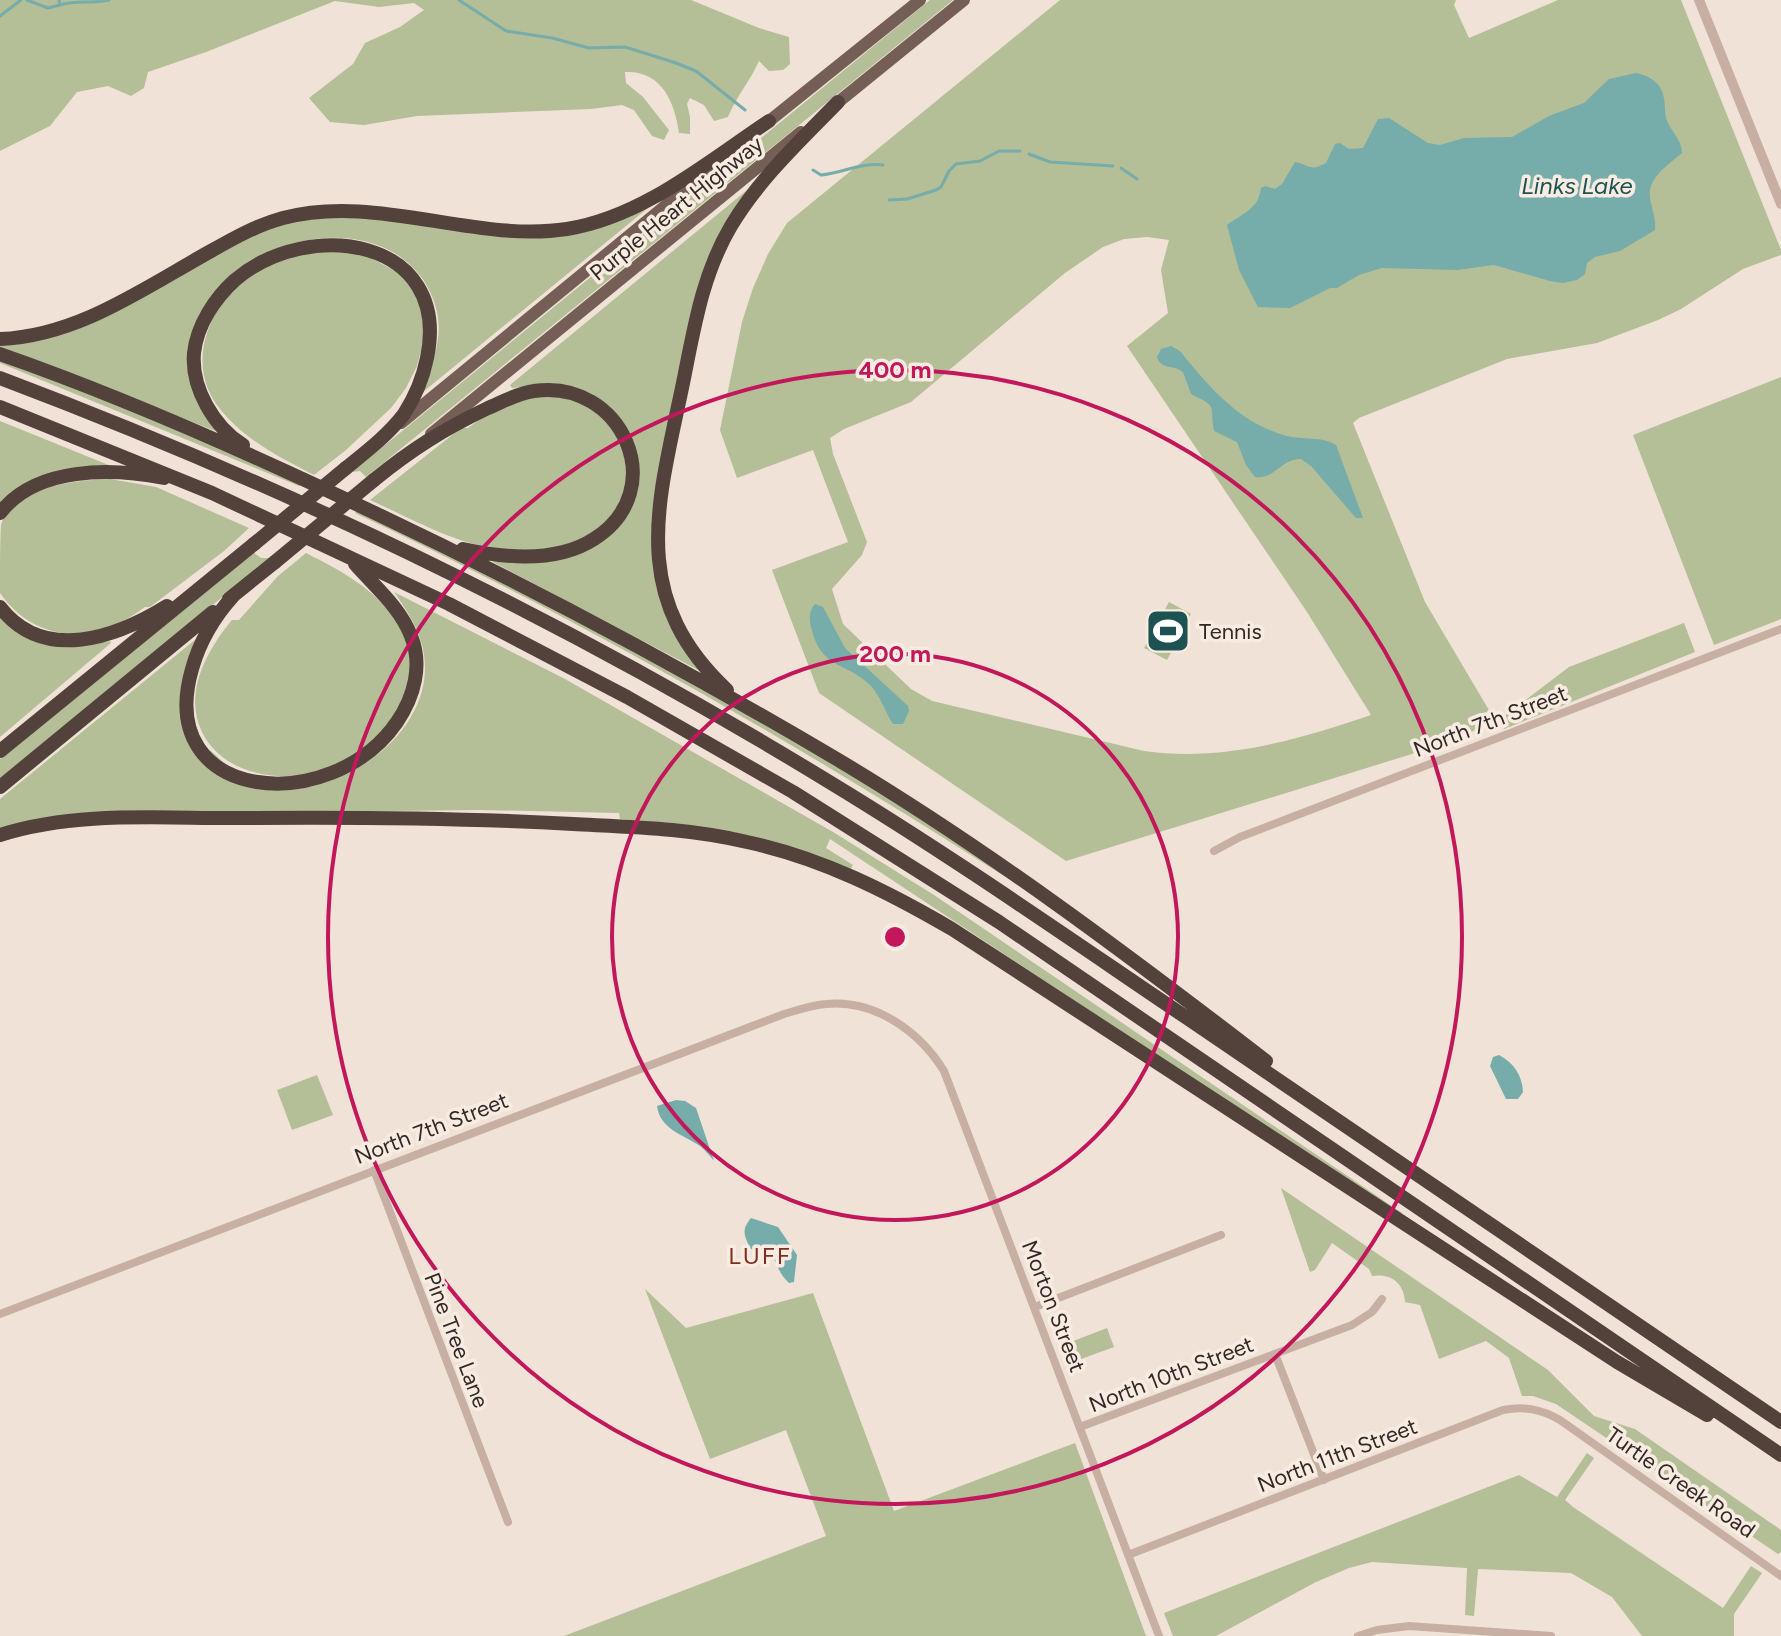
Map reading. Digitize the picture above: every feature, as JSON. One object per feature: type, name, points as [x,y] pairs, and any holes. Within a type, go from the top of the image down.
[{"type":"highway","points":[[742,704],[703,664],[671,611],[662,580],[657,544],[659,498],[698,307],[717,253],[743,206],[761,182],[838,102]]},
{"type":"highway","points":[[0,339],[40,335],[83,321],[246,232],[305,213],[350,211],[519,231],[566,229],[589,224],[612,217],[660,193],[769,121]]},
{"type":"highway","points":[[0,751],[380,440],[409,405],[426,366],[430,316],[422,291],[405,270],[381,254],[343,245],[292,249],[259,263],[224,291],[200,329],[194,356],[197,384],[214,417],[236,441],[270,463]]},
{"type":"highway","points":[[0,354],[114,397],[270,463],[432,540],[742,704],[835,758],[996,862],[1123,952],[1381,1150]]},
{"type":"highway","points":[[0,378],[167,444],[432,564],[716,715],[832,783],[973,873],[1781,1422]]},
{"type":"highway","points":[[0,787],[413,448],[501,402],[525,392],[553,389],[579,394],[608,413],[624,435],[632,458],[632,478],[625,504],[603,532],[582,545],[546,554],[505,556],[470,551],[432,540]]},
{"type":"highway","points":[[0,407],[212,493],[449,604],[627,697],[768,778],[907,863],[1781,1457]]},
{"type":"highway","points":[[0,513],[27,489],[78,475],[127,473],[152,476],[212,493]]},
{"type":"highway","points":[[234,595],[204,637],[188,681],[187,716],[195,741],[214,763],[236,777],[252,782],[291,784],[326,777],[361,759],[391,731],[409,700],[417,669],[415,646],[401,615],[350,558]]},
{"type":"highway","points":[[0,607],[21,628],[43,638],[90,639],[125,628],[157,613],[211,578]]},
{"type":"highway","points":[[0,835],[37,825],[97,819],[411,817],[691,831],[748,842],[816,862],[887,893],[952,929],[1617,1362],[1781,1457]]},
{"type":"main road","name":"Purple Heart Highway","points":[[380,440],[920,0]]},
{"type":"main road","name":"Purple Heart Highway","points":[[413,448],[964,0]]},
{"type":"street","points":[[1699,0],[1781,204]]},
{"type":"street","name":"North 7th Street","points":[[1214,851],[1252,832],[1781,629]]},
{"type":"street","name":"North 7th Street","points":[[0,1314],[784,1014],[829,1003],[880,1014]]},
{"type":"street","name":"Morton Street","points":[[880,1014],[917,1036],[944,1071],[1159,1636]]},
{"type":"street","name":"Pine Tree Lane","points":[[374,1170],[508,1522]]},
{"type":"street","points":[[1035,1307],[1221,1235]]},
{"type":"street","name":"North 10th Street","points":[[1080,1427],[1362,1320],[1382,1299]]},
{"type":"street","points":[[1275,1354],[1324,1480]]},
{"type":"street","name":"North 11th Street","points":[[1128,1555],[1503,1410],[1533,1409],[1560,1420]]},
{"type":"street","name":"Turtle Creek Road","points":[[1560,1420],[1781,1576]]},
{"type":"street","points":[[1358,1636],[1395,1627],[1551,1636]]},
{"type":"green space","points":[[0,0],[691,0],[789,37],[790,64],[783,70],[769,71],[759,61],[728,117],[714,121],[704,105],[690,98],[687,104],[690,134],[679,133],[670,100],[657,83],[648,76],[625,72],[626,83],[643,97],[669,130],[664,140],[652,136],[634,110],[622,105],[417,116],[364,125],[330,122],[309,98],[353,64],[365,43],[400,27],[424,10],[414,3],[379,7],[335,1],[148,72],[144,88],[131,96],[108,86],[77,92],[50,126],[0,151]]},
{"type":"green space","points":[[930,0],[953,0],[366,477],[360,471],[352,472]]},
{"type":"green space","points":[[1060,0],[1456,0],[1454,5],[1469,38],[1558,0],[1681,0],[1781,255],[1743,269],[1681,309],[1658,320],[1597,343],[1507,359],[1353,423],[1425,602],[1496,722],[1428,749],[1066,861],[819,693],[772,570],[848,542],[813,450],[737,478],[720,430],[742,322],[753,288],[768,254],[787,223]],"holes":[[[1147,237],[1169,240],[1161,270],[1168,313],[1127,346],[1307,612],[1371,715],[1316,733],[1259,746],[1202,754],[1173,754],[1144,751],[932,701],[911,689],[843,624],[832,589],[862,555],[867,542],[833,454],[830,438],[844,429],[911,402],[1065,273],[1103,247],[1124,239]]]},
{"type":"green space","points":[[752,186],[728,224],[675,411],[658,573],[702,672],[493,562],[493,559],[588,549],[608,537],[623,521],[633,442],[623,422],[610,407],[592,394],[548,384],[512,388],[510,385]]},
{"type":"green space","points":[[648,208],[412,401],[437,347],[439,324],[431,294],[424,281],[403,259],[378,245],[350,239],[320,238],[290,244],[261,256],[236,272],[216,292],[189,347],[218,432],[0,347],[0,338],[53,334],[267,226],[333,213],[518,233]]},
{"type":"green space","points":[[335,250],[365,255],[407,277],[425,316],[424,339],[417,366],[391,408],[314,475],[252,439],[220,409],[208,388],[203,365],[204,343],[224,301],[240,283],[281,259]]},
{"type":"green space","points":[[0,360],[177,428],[302,483],[299,486],[0,363]]},
{"type":"green space","points":[[1781,377],[1781,619],[1714,645],[1633,435]]},
{"type":"green space","points":[[538,395],[585,403],[603,416],[620,438],[625,479],[621,498],[611,515],[581,539],[541,550],[519,551],[480,546],[370,500],[461,428],[468,428],[488,413]]},
{"type":"green space","points":[[0,421],[111,466],[91,467],[0,506]]},
{"type":"green space","points":[[110,479],[156,487],[249,528],[150,607],[107,628],[88,633],[68,633],[49,630],[31,622],[0,593],[1,525],[7,512],[18,502],[47,488]]},
{"type":"green space","points":[[359,509],[519,587],[861,778],[1004,876],[766,730],[604,639],[355,513]]},
{"type":"green space","points":[[254,553],[261,558],[270,558],[0,779],[0,759]]},
{"type":"green space","points":[[306,553],[357,582],[388,610],[410,643],[413,662],[410,681],[394,716],[368,745],[353,756],[320,772],[281,776],[262,774],[243,769],[213,748],[202,732],[197,717],[197,687],[207,658],[232,620],[239,620],[277,577]]},
{"type":"green space","points":[[394,592],[565,679],[833,832],[934,895],[1402,1213],[1400,1216],[830,839],[826,848],[853,865],[850,870],[684,825],[620,819],[619,813],[480,810],[198,813],[0,831],[0,799],[207,630],[190,666],[182,695],[183,722],[194,738],[244,781],[264,790],[319,785],[362,765],[399,734],[412,715],[421,693],[425,670],[423,649],[412,619]]},
{"type":"green space","name":"Tennis","points":[[1169,602],[1191,614],[1167,660],[1144,648]]},
{"type":"green space","points":[[0,614],[9,625],[91,644],[111,643],[0,737]]},
{"type":"green space","points":[[1684,623],[1695,652],[1504,729],[1502,718],[1569,667]]},
{"type":"green space","points":[[317,1075],[333,1115],[292,1130],[277,1090]]},
{"type":"green space","points":[[1281,1188],[1548,1370],[1594,1416],[1635,1429],[1781,1530],[1781,1552],[1778,1554],[1556,1404],[1533,1396],[1522,1396],[1509,1358],[1486,1341],[1439,1359],[1420,1305],[1405,1302],[1402,1290],[1391,1278],[1372,1276],[1369,1269],[1332,1243],[1315,1270],[1310,1272]]},
{"type":"green space","points":[[645,1289],[686,1328],[813,1293],[894,1511],[1075,1443],[1146,1636],[564,1636],[826,1536],[786,1430],[710,1459]]},
{"type":"green space","points":[[1107,1328],[1114,1347],[1070,1363],[1063,1345]]},
{"type":"green space","points":[[1587,1453],[1594,1458],[1565,1500],[1573,1507],[1723,1608],[1751,1566],[1762,1573],[1734,1614],[1734,1636],[1642,1636],[1612,1597],[1571,1573],[1478,1569],[1474,1616],[1465,1615],[1467,1568],[1372,1562],[1316,1582],[1216,1636],[1173,1636],[1164,1613],[1519,1475],[1557,1497]]},
{"type":"water","name":"Links Lake","points":[[1636,73],[1657,83],[1664,97],[1666,118],[1682,153],[1660,172],[1652,184],[1650,198],[1655,230],[1620,251],[1595,257],[1587,263],[1585,274],[1577,280],[1563,283],[1550,281],[1494,265],[1457,270],[1382,268],[1359,275],[1290,308],[1258,307],[1239,270],[1227,225],[1253,206],[1261,188],[1275,189],[1282,184],[1295,162],[1320,166],[1326,163],[1335,144],[1340,143],[1349,149],[1363,148],[1378,119],[1389,118],[1428,143],[1440,145],[1464,138],[1512,137],[1549,116],[1584,103],[1609,79]]},
{"type":"water","points":[[1171,346],[1180,351],[1227,402],[1254,422],[1287,436],[1325,440],[1336,445],[1363,518],[1356,518],[1311,466],[1301,459],[1288,462],[1268,475],[1255,477],[1246,465],[1237,442],[1214,431],[1211,407],[1191,394],[1183,372],[1159,361],[1157,357],[1161,349]]},
{"type":"water","points":[[815,604],[823,607],[845,648],[908,706],[903,724],[893,724],[871,686],[821,651],[810,621]]},
{"type":"water","points":[[1499,1055],[1519,1075],[1523,1092],[1518,1099],[1506,1099],[1490,1066],[1493,1057]]},
{"type":"water","points":[[676,1100],[685,1101],[696,1108],[714,1161],[700,1146],[662,1120],[657,1106]]},
{"type":"water","points":[[751,1218],[778,1227],[797,1255],[794,1282],[789,1283],[772,1257],[751,1249],[745,1233]]},
{"type":"waterway","points":[[0,16],[21,0]]},
{"type":"waterway","points":[[27,0],[48,8],[60,5],[59,0]]},
{"type":"waterway","points":[[60,5],[109,0]]},
{"type":"waterway","points":[[459,0],[506,31],[589,48],[625,47],[673,62],[696,71],[745,110]]},
{"type":"waterway","points":[[889,200],[907,199],[936,190],[956,164],[980,161],[999,151],[1020,151]]},
{"type":"waterway","points":[[1029,154],[1050,162],[1113,166]]},
{"type":"waterway","points":[[813,170],[821,175],[867,165],[883,165]]},
{"type":"waterway","points":[[1121,168],[1137,179]]},
{"type":"place","name":"Tennis","points":[[1168,631]]},
{"type":"district","name":"LUFF","points":[[760,1256]]}]
